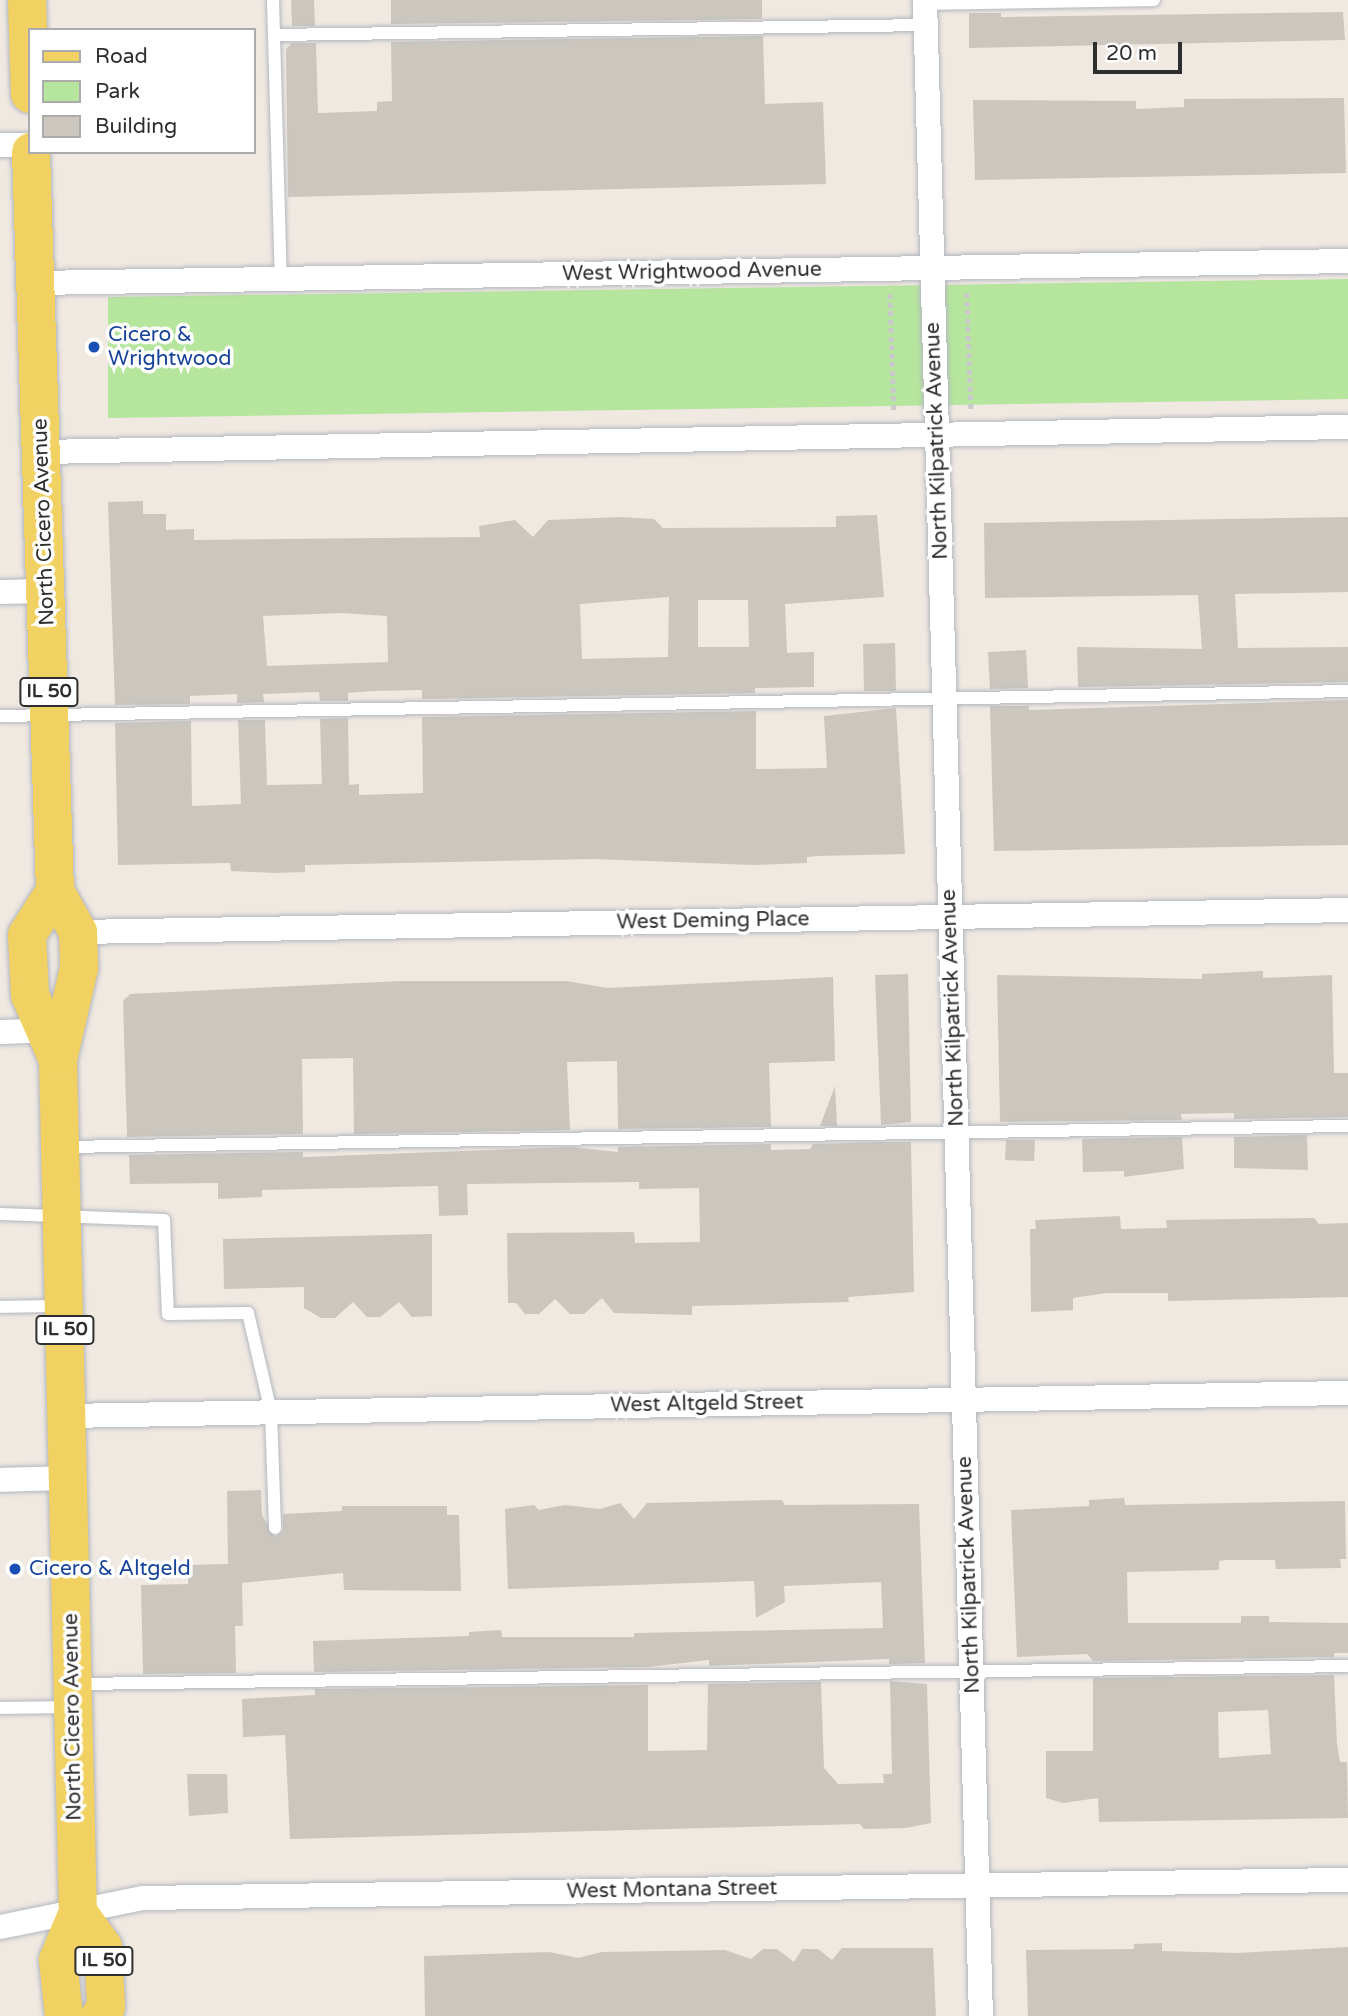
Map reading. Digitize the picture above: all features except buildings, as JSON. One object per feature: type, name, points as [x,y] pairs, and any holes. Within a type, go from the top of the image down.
[{"type":"main road","points":[[27,0],[28,31]]},
{"type":"main road","name":"North Cicero Avenue","points":[[31,154],[55,891],[78,932],[79,968],[58,1040],[78,1912],[58,1960],[64,2016]]},
{"type":"main road","name":"North Cicero Avenue","points":[[55,891],[27,935],[30,995],[58,1040]]},
{"type":"main road","name":"IL 50","points":[[78,1912],[103,1947],[106,2007],[100,2016]]},
{"type":"street","name":"North Kilpatrick Avenue","points":[[925,10],[981,2016]]},
{"type":"street","points":[[0,145],[28,145]]},
{"type":"street","name":"West Wrightwood Avenue","points":[[36,283],[1348,261]]},
{"type":"street","points":[[42,452],[1348,427]]},
{"type":"street","points":[[0,592],[46,591]]},
{"type":"street","name":"West Deming Place","points":[[78,932],[1348,910]]},
{"type":"street","points":[[0,1032],[58,1040]]},
{"type":"street","name":"West Altgeld Street","points":[[66,1416],[1348,1393]]},
{"type":"street","points":[[0,1479],[68,1478]]},
{"type":"street","name":"West Montana Street","points":[[0,1927],[143,1898],[1348,1880]]},
{"type":"lane","points":[[274,0],[281,278]]},
{"type":"lane","points":[[275,35],[1154,0]]},
{"type":"lane","points":[[0,716],[1348,691]]},
{"type":"lane","points":[[61,1147],[1348,1126]]},
{"type":"lane","points":[[0,1214],[62,1213],[164,1220],[168,1314],[248,1313],[271,1412],[275,1528]]},
{"type":"lane","points":[[0,1307],[64,1306]]},
{"type":"lane","points":[[0,1708],[73,1696],[1348,1666]]},
{"type":"path","points":[[967,285],[971,413]]},
{"type":"path","points":[[890,286],[894,413]]},
{"type":"green space","points":[[1348,279],[1348,399],[108,418],[108,297]]},
{"type":"place","name":"Cicero & Wrightwood","points":[[94,347]]},
{"type":"place","name":"Cicero & Altgeld","points":[[15,1569]]}]
